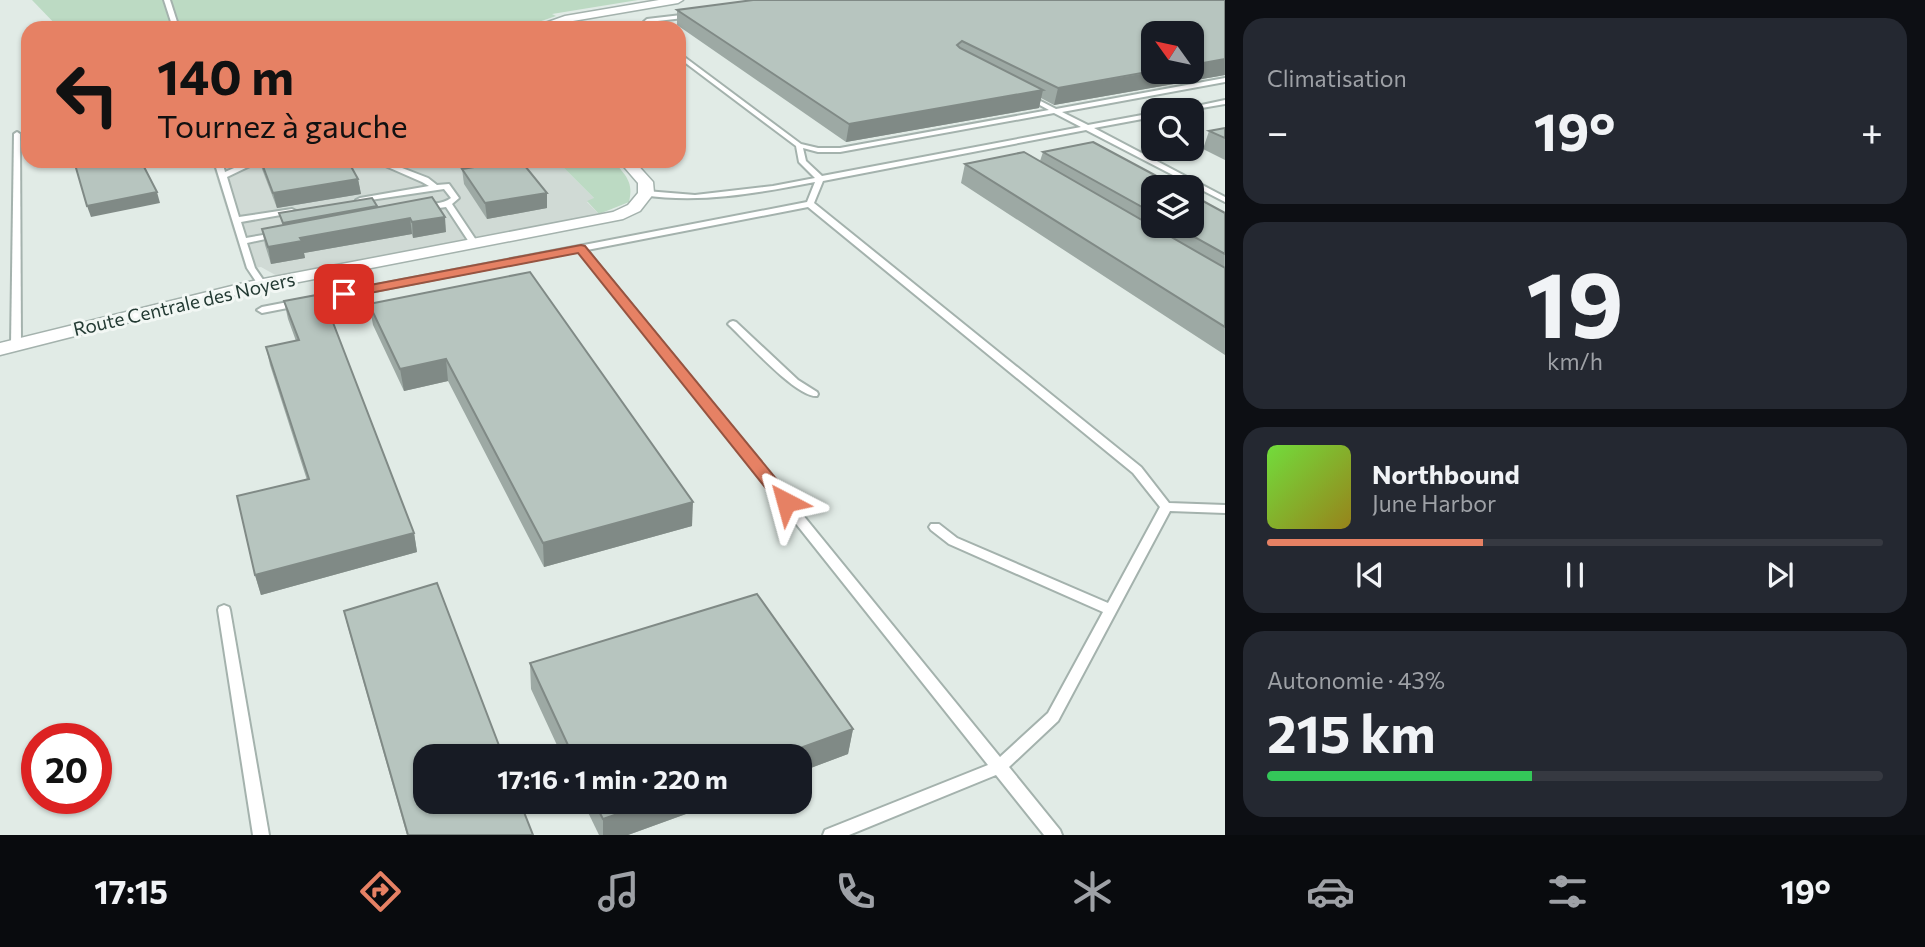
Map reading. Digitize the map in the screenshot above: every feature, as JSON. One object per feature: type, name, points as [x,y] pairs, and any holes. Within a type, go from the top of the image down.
[{"type":"street","points":[[559,21],[678,0]]},
{"type":"street","points":[[632,168],[645,183],[646,193]]},
{"type":"street","name":"Route Centrale des Noyers","points":[[8,347],[262,284],[617,216],[635,208],[646,193]]},
{"type":"lane","points":[[167,0],[174,21]]},
{"type":"lane","points":[[647,21],[701,14]]},
{"type":"lane","points":[[686,60],[799,145],[818,150],[840,150],[1225,80]]},
{"type":"lane","points":[[1018,92],[1225,201]]},
{"type":"lane","points":[[1204,106],[1225,102]]},
{"type":"lane","points":[[646,193],[695,197],[774,188],[1141,118]]},
{"type":"lane","points":[[8,347],[17,134]]},
{"type":"lane","points":[[799,145],[803,162],[820,178]]},
{"type":"lane","points":[[988,147],[1000,154]]},
{"type":"lane","points":[[220,168],[251,268],[262,284]]},
{"type":"lane","points":[[222,176],[240,168]]},
{"type":"lane","points":[[393,168],[435,187]]},
{"type":"lane","points":[[810,204],[820,178]]},
{"type":"lane","points":[[356,201],[446,186],[455,198],[449,204],[421,209]]},
{"type":"lane","points":[[449,204],[474,243]]},
{"type":"lane","points":[[262,310],[810,204]]},
{"type":"lane","points":[[810,204],[1137,470],[1166,507],[1225,509]]},
{"type":"lane","points":[[236,220],[303,209]]},
{"type":"lane","points":[[243,241],[284,234]]},
{"type":"lane","points":[[581,248],[1054,835]]},
{"type":"lane","points":[[733,324],[794,382],[813,394]]},
{"type":"lane","points":[[831,835],[999,767],[1053,717],[1166,507]]},
{"type":"lane","points":[[935,527],[953,541],[1111,610]]},
{"type":"lane","points":[[224,610],[261,835]]},
{"type":"shaded area","points":[[214,168],[564,168],[595,199],[587,202],[599,214],[279,277],[261,267],[245,269]]},
{"type":"green space","points":[[32,0],[638,0],[552,14],[556,16],[541,21],[52,21]]},
{"type":"green space","points":[[564,168],[619,168],[628,180],[629,202],[599,214],[587,201],[594,198]]},
{"type":"building","points":[[753,0],[1225,0],[1225,59],[1204,63],[1204,21],[1141,21],[1141,73],[1058,88],[962,41],[957,45],[960,48],[1043,90],[849,124],[677,10]]},
{"type":"building","points":[[1225,128],[1225,138],[1209,131]]},
{"type":"building","points":[[1093,142],[1155,175],[1141,175],[1141,206],[1043,152]]},
{"type":"building","points":[[1024,152],[1141,220],[1141,238],[1173,238],[1225,268],[1225,327],[965,164]]},
{"type":"building","points":[[76,168],[145,168],[157,192],[87,206]]},
{"type":"building","points":[[264,168],[352,168],[358,179],[273,193]]},
{"type":"building","points":[[527,168],[547,193],[485,203],[462,169]]},
{"type":"building","points":[[432,197],[445,217],[412,222],[410,218],[300,238],[302,241],[268,247],[262,229]]},
{"type":"building","points":[[372,198],[377,206],[283,223],[279,213]]},
{"type":"building","points":[[1204,202],[1225,213],[1225,254],[1196,238],[1204,238]]},
{"type":"building","points":[[530,272],[693,502],[543,543],[446,359],[400,369],[369,304]]},
{"type":"building","points":[[322,294],[414,533],[255,575],[237,496],[309,479],[266,347],[299,340],[284,301]]},
{"type":"building","points":[[437,583],[498,744],[413,744],[413,814],[525,814],[533,835],[408,835],[344,611]]},
{"type":"building","points":[[757,594],[853,729],[811,744],[567,744],[530,663]]},
{"type":"building","points":[[600,814],[617,814],[603,819]]},
{"type":"route","points":[[344,294],[581,248],[786,502]]}]
